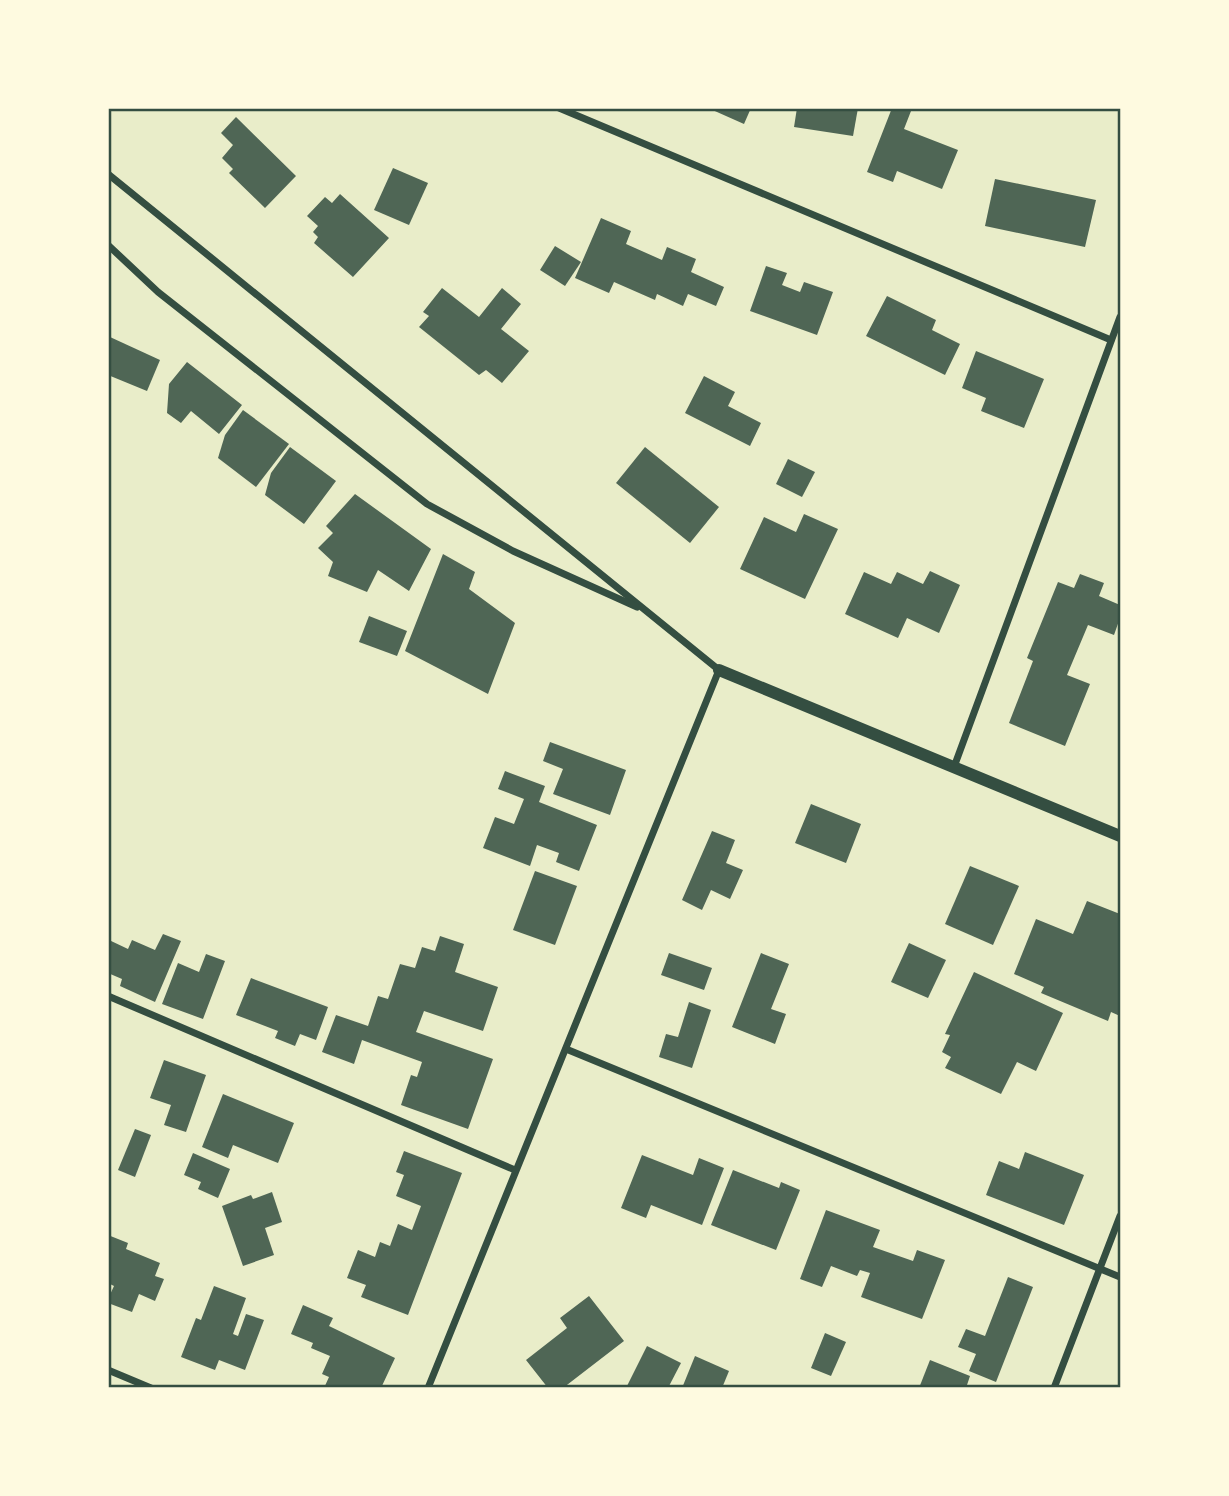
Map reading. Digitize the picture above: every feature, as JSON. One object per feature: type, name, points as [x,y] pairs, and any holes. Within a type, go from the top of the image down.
[{"type":"street","points":[[559,108],[1111,340]]},
{"type":"street","points":[[108,174],[719,670],[1121,836]]},
{"type":"street","points":[[108,245],[158,292],[428,504],[513,551],[647,612]]},
{"type":"street","points":[[954,767],[1121,317]]},
{"type":"street","points":[[428,1388],[719,670]]},
{"type":"street","points":[[108,996],[515,1170]]},
{"type":"street","points":[[566,1049],[1121,1277]]},
{"type":"street","points":[[1054,1388],[1121,1216]]},
{"type":"street","points":[[108,1370],[151,1388]]},
{"type":"building","points":[[708,108],[751,108],[744,124]]},
{"type":"building","points":[[797,108],[858,108],[853,136],[794,127]]},
{"type":"building","points":[[892,108],[911,111],[904,129],[958,150],[942,189],[897,171],[893,182],[867,172]]},
{"type":"building","points":[[236,117],[296,176],[265,208],[229,173],[233,169],[222,158],[233,145],[221,133]]},
{"type":"building","points":[[393,168],[428,183],[409,225],[374,210]]},
{"type":"building","points":[[995,179],[1096,200],[1085,247],[985,226]]},
{"type":"building","points":[[340,194],[389,238],[353,277],[314,243],[318,237],[313,232],[318,226],[307,216],[325,197],[332,203]]},
{"type":"building","points":[[601,218],[631,231],[626,244],[662,260],[667,247],[696,259],[691,272],[724,287],[716,306],[688,294],[683,306],[657,294],[655,300],[614,282],[609,293],[575,278]]},
{"type":"building","points":[[555,246],[581,262],[565,286],[540,270]]},
{"type":"building","points":[[766,266],[787,273],[782,285],[800,292],[804,282],[833,292],[817,335],[750,311]]},
{"type":"building","points":[[442,288],[479,317],[502,288],[521,304],[501,329],[529,351],[502,383],[486,370],[479,375],[419,327],[429,316],[423,312]]},
{"type":"building","points":[[887,296],[936,320],[932,330],[960,344],[945,375],[866,336]]},
{"type":"building","points":[[110,337],[160,360],[147,391],[108,375]]},
{"type":"building","points":[[976,351],[1044,379],[1024,428],[981,411],[986,398],[962,388]]},
{"type":"building","points":[[187,362],[242,405],[219,434],[191,411],[181,423],[167,413],[169,384]]},
{"type":"building","points":[[704,376],[735,392],[728,406],[761,423],[750,446],[685,413]]},
{"type":"building","points":[[243,410],[289,444],[256,487],[218,458],[225,435]]},
{"type":"building","points":[[290,447],[336,481],[304,524],[265,495],[271,473]]},
{"type":"building","points":[[645,447],[719,507],[690,543],[616,483]]},
{"type":"building","points":[[788,459],[815,472],[802,497],[776,484]]},
{"type":"building","points":[[355,494],[431,549],[409,591],[378,570],[367,592],[328,576],[333,562],[318,548],[333,533],[326,526]]},
{"type":"building","points":[[804,514],[838,529],[805,599],[740,569],[764,517],[796,532]]},
{"type":"building","points":[[443,554],[475,572],[469,589],[515,623],[488,694],[405,651]]},
{"type":"building","points":[[930,571],[960,585],[939,633],[907,618],[898,638],[845,614],[864,572],[891,584],[897,572],[923,584]]},
{"type":"building","points":[[1080,574],[1104,583],[1099,596],[1120,605],[1120,618],[1114,635],[1088,625],[1067,675],[1090,684],[1065,746],[1009,723],[1033,661],[1027,658],[1058,582],[1074,588]]},
{"type":"building","points":[[369,616],[407,631],[397,656],[359,642]]},
{"type":"building","points":[[550,742],[626,770],[610,815],[553,794],[563,769],[543,761]]},
{"type":"building","points":[[505,771],[545,786],[539,802],[597,825],[579,871],[556,862],[559,853],[537,845],[530,866],[483,848],[495,817],[514,824],[524,799],[498,789]]},
{"type":"building","points":[[811,804],[861,824],[846,863],[795,843]]},
{"type":"building","points":[[712,831],[735,840],[726,863],[743,870],[730,899],[711,890],[702,910],[682,900]]},
{"type":"building","points":[[970,866],[1019,886],[993,945],[945,924]]},
{"type":"building","points":[[535,871],[577,886],[555,945],[513,930]]},
{"type":"building","points":[[1087,901],[1120,914],[1120,1016],[1111,1012],[1108,1021],[1041,993],[1044,987],[1014,974],[1036,919],[1073,934]]},
{"type":"building","points":[[163,934],[181,941],[155,1002],[120,986],[122,979],[108,973],[108,942],[109,940],[128,949],[132,940],[155,950]]},
{"type":"building","points":[[440,936],[464,944],[455,972],[498,987],[483,1031],[424,1011],[416,1032],[493,1059],[468,1129],[401,1105],[411,1075],[417,1077],[422,1062],[362,1040],[354,1064],[322,1052],[336,1015],[368,1026],[378,996],[388,999],[400,964],[415,968],[422,947],[435,951]]},
{"type":"building","points":[[909,943],[946,960],[928,998],[891,982]]},
{"type":"building","points":[[669,953],[712,968],[704,990],[661,975]]},
{"type":"building","points":[[761,953],[789,964],[771,1009],[786,1014],[775,1044],[732,1027]]},
{"type":"building","points":[[206,954],[225,961],[203,1019],[162,1004],[178,963],[199,972]]},
{"type":"building","points":[[974,972],[1063,1013],[1036,1071],[1017,1062],[1001,1094],[945,1068],[951,1057],[942,1052],[950,1035],[945,1034]]},
{"type":"building","points":[[251,978],[328,1007],[316,1040],[300,1034],[295,1046],[275,1038],[278,1031],[236,1015]]},
{"type":"building","points":[[689,1002],[711,1010],[692,1068],[659,1057],[666,1034],[678,1037]]},
{"type":"building","points":[[164,1060],[206,1075],[186,1132],[164,1125],[171,1105],[150,1098]]},
{"type":"building","points":[[223,1094],[294,1123],[278,1163],[233,1145],[228,1158],[202,1147]]},
{"type":"building","points":[[135,1129],[151,1135],[135,1177],[118,1170]]},
{"type":"building","points":[[404,1151],[462,1173],[408,1315],[361,1297],[366,1285],[347,1278],[358,1250],[375,1257],[380,1242],[390,1246],[398,1224],[412,1230],[421,1206],[396,1196],[404,1175],[396,1172]]},
{"type":"building","points":[[1025,1152],[1084,1175],[1064,1225],[986,1195],[999,1161],[1019,1169]]},
{"type":"building","points":[[193,1153],[230,1169],[218,1198],[198,1189],[201,1182],[184,1175]]},
{"type":"building","points":[[642,1155],[693,1175],[699,1158],[724,1168],[702,1225],[651,1205],[646,1218],[621,1208]]},
{"type":"building","points":[[733,1170],[779,1188],[781,1182],[800,1190],[776,1250],[711,1225]]},
{"type":"building","points":[[272,1192],[282,1222],[265,1228],[274,1255],[243,1266],[222,1206],[251,1195],[253,1199]]},
{"type":"building","points":[[826,1210],[880,1230],[873,1247],[913,1261],[917,1250],[945,1260],[922,1319],[861,1297],[870,1273],[860,1270],[857,1276],[831,1266],[822,1287],[800,1279]]},
{"type":"building","points":[[108,1235],[128,1243],[126,1249],[160,1263],[155,1276],[164,1279],[155,1301],[139,1294],[132,1312],[108,1303],[114,1286],[108,1283]]},
{"type":"building","points":[[1008,1277],[1033,1287],[996,1382],[969,1371],[976,1354],[958,1347],[966,1329],[985,1336]]},
{"type":"building","points":[[214,1286],[246,1298],[233,1334],[238,1336],[246,1314],[264,1320],[245,1370],[219,1360],[215,1370],[181,1357],[196,1318],[201,1320]]},
{"type":"building","points":[[589,1296],[624,1341],[563,1388],[548,1388],[526,1360],[567,1328],[560,1318]]},
{"type":"building","points":[[303,1305],[333,1318],[329,1326],[395,1358],[381,1388],[324,1388],[329,1377],[322,1374],[330,1356],[311,1348],[313,1343],[291,1334]]},
{"type":"building","points":[[825,1333],[846,1342],[831,1376],[811,1368]]},
{"type":"building","points":[[647,1346],[681,1363],[668,1388],[626,1388]]},
{"type":"building","points":[[695,1356],[729,1371],[722,1388],[682,1388]]},
{"type":"building","points":[[930,1360],[970,1376],[966,1388],[919,1388]]}]
